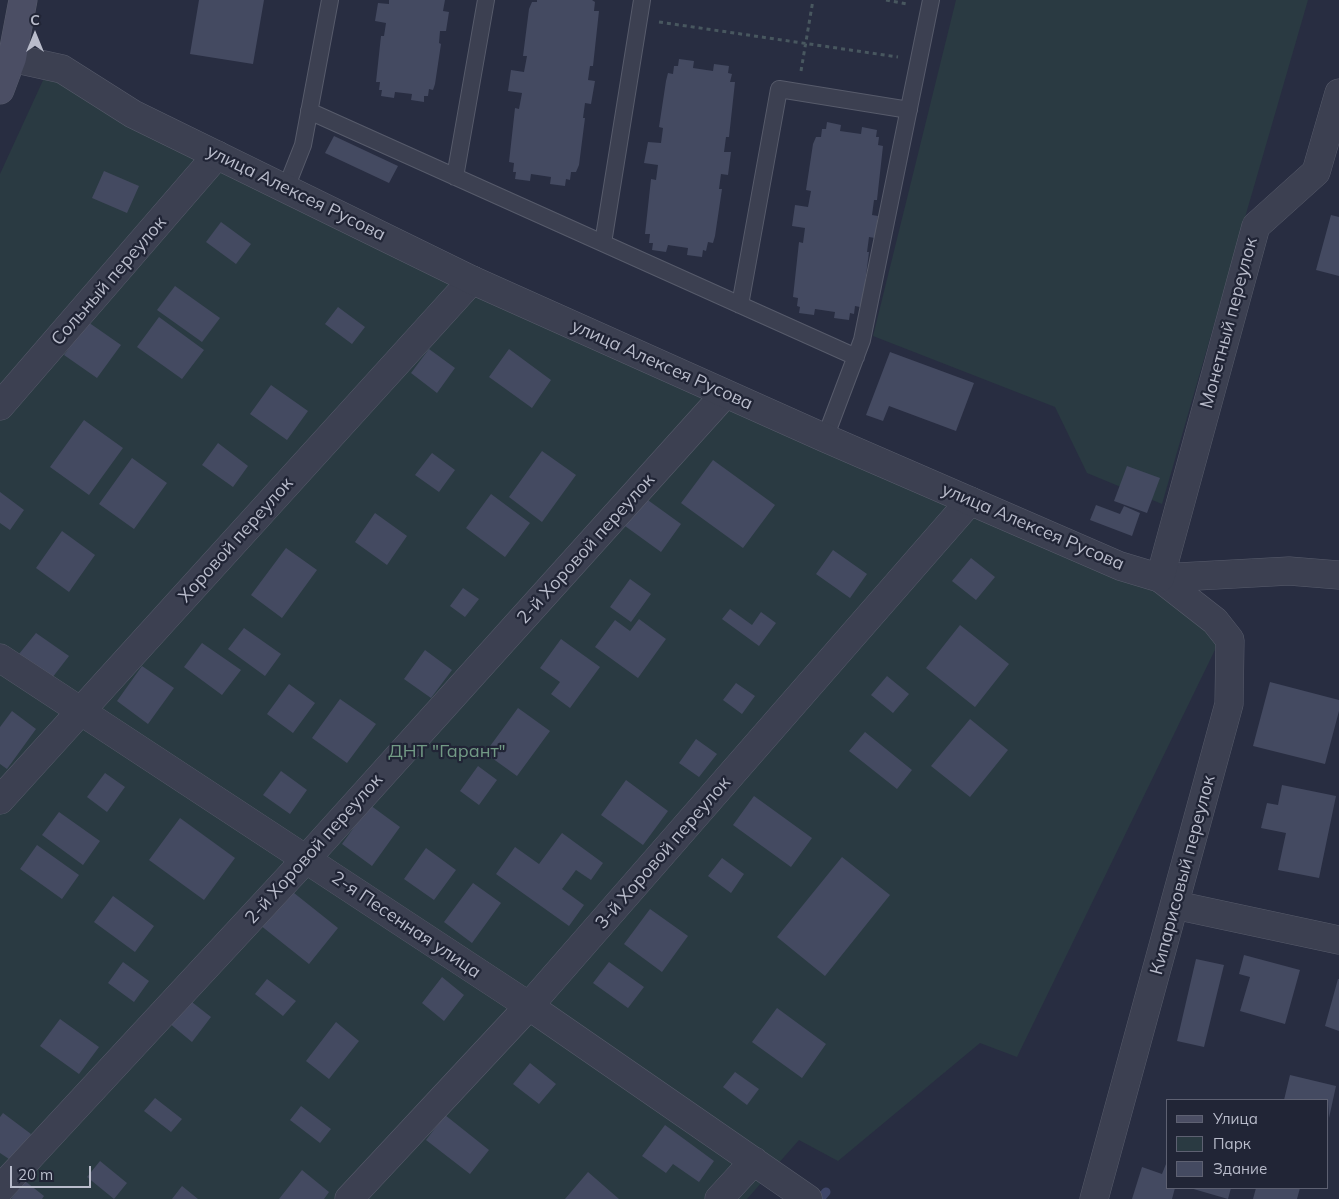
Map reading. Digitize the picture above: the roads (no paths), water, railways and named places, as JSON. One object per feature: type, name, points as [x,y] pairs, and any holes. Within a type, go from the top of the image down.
[{"type":"main road","points":[[0,90],[12,58],[23,0]]},
{"type":"street","name":"улица Алексея Русова","points":[[12,58],[62,69],[133,114],[472,280],[824,438],[1120,566],[1160,578],[1289,571],[1339,574]]},
{"type":"street","name":"Монетный переулок","points":[[1160,578],[1256,226],[1316,172],[1339,93]]},
{"type":"street","name":"Сольный переулок","points":[[0,406],[218,155]]},
{"type":"street","name":"Хоровой переулок","points":[[0,800],[472,280]]},
{"type":"street","name":"2-й Хоровой переулок","points":[[0,1189],[307,858],[725,394]]},
{"type":"street","name":"3-й Хоровой переулок","points":[[348,1199],[529,1006],[970,501]]},
{"type":"street","name":"Кипарисовый переулок","points":[[1094,1199],[1229,704],[1230,640],[1215,621],[1160,578]]},
{"type":"street","name":"2-я Песенная улица","points":[[0,658],[307,858],[529,1006],[808,1199]]},
{"type":"street","points":[[1175,904],[1339,940]]},
{"type":"street","points":[[719,1199],[754,1161]]},
{"type":"lane","points":[[286,188],[303,145],[330,0]]},
{"type":"lane","points":[[455,177],[486,0]]},
{"type":"lane","points":[[603,243],[642,0]]},
{"type":"lane","points":[[824,438],[862,340],[931,0]]},
{"type":"lane","points":[[740,305],[779,89],[909,110]]},
{"type":"lane","points":[[309,111],[856,357]]},
{"type":"waterway","points":[[820,1199],[826,1192]]},
{"type":"park label","name":"ДНТ \"Гарант\"","points":[[447,752]]}]
